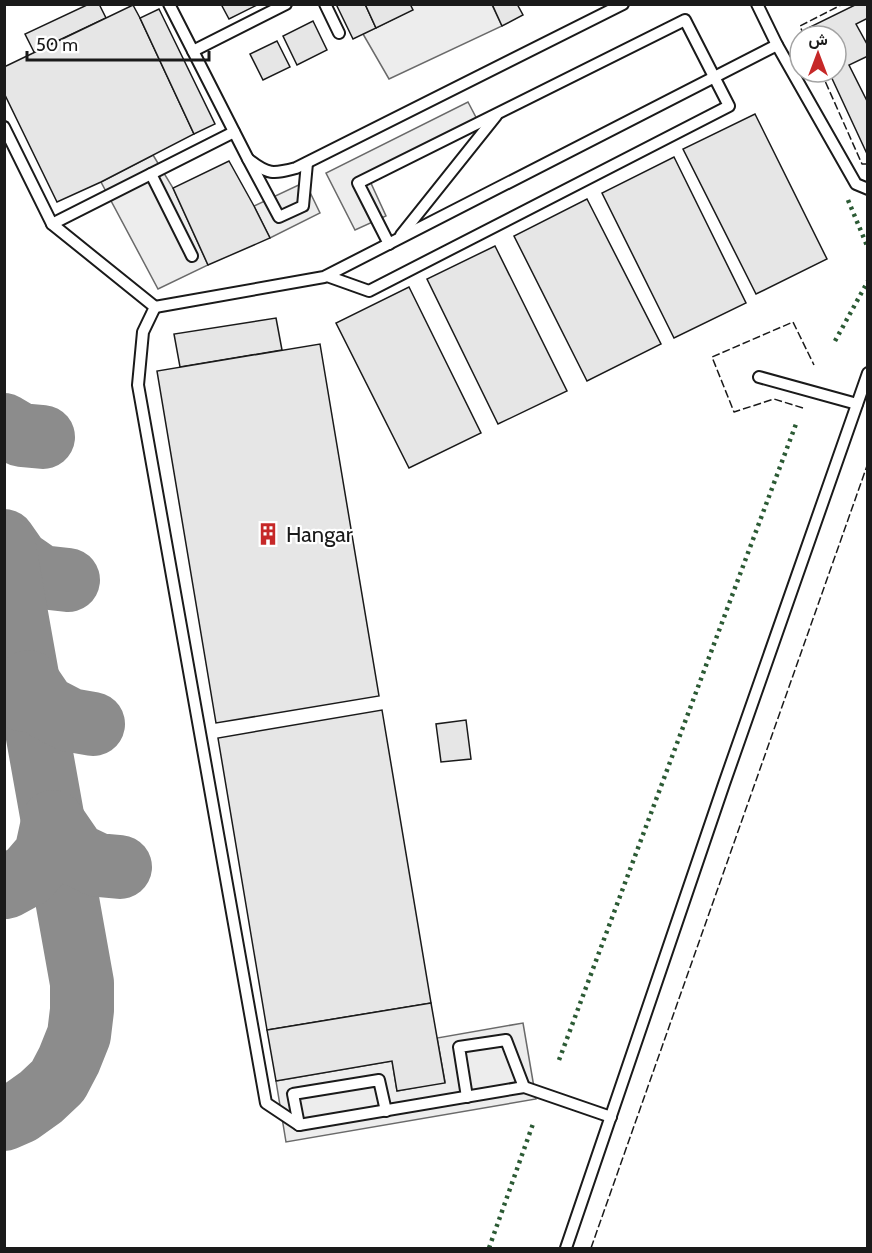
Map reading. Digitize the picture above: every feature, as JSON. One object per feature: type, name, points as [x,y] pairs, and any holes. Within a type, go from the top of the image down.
[{"type":"lane","points":[[169,4],[279,217],[303,206],[307,163]]},
{"type":"lane","points":[[193,51],[286,4]]},
{"type":"lane","points":[[325,4],[339,33]]},
{"type":"lane","points":[[248,159],[262,170],[278,173],[296,168],[623,4]]},
{"type":"lane","points":[[757,4],[777,45],[856,184],[867,189]]},
{"type":"lane","points":[[327,276],[369,291],[729,106],[685,20],[358,183],[393,242]]},
{"type":"lane","points":[[4,127],[52,224],[155,307],[327,276],[777,45]]},
{"type":"lane","points":[[393,242],[498,114]]},
{"type":"lane","points":[[52,224],[234,132]]},
{"type":"lane","points":[[151,174],[192,256]]},
{"type":"lane","points":[[155,307],[143,332],[138,385],[266,1103],[299,1125],[524,1087],[611,1118]]},
{"type":"lane","points":[[566,1248],[867,373]]},
{"type":"lane","points":[[759,377],[857,404]]},
{"type":"lane","points":[[467,1096],[459,1047],[506,1040],[524,1087]]},
{"type":"lane","points":[[299,1125],[293,1094],[379,1080],[386,1111]]},
{"type":"shaded area","points":[[410,5],[492,5],[502,26],[389,79],[363,34],[412,10]]},
{"type":"shaded area","points":[[468,102],[481,127],[370,181],[386,216],[355,230],[326,173]]},
{"type":"shaded area","points":[[153,155],[173,188],[208,265],[158,289],[101,182]]},
{"type":"shaded area","points":[[305,182],[320,213],[270,238],[254,206]]},
{"type":"shaded area","points":[[523,1023],[536,1099],[286,1142],[276,1081],[392,1061],[397,1091],[445,1082],[437,1038]]},
{"type":"building","points":[[89,4],[99,4],[106,18],[34,52],[25,34]]},
{"type":"building","points":[[221,4],[256,4],[257,5],[229,19]]},
{"type":"building","points":[[336,4],[365,4],[376,28],[353,39]]},
{"type":"building","points":[[365,4],[410,4],[413,10],[376,28]]},
{"type":"building","points":[[492,4],[517,4],[523,15],[502,26]]},
{"type":"building","points":[[857,4],[868,4],[868,18],[856,24],[868,46],[868,56],[849,65],[868,103],[868,156],[835,84],[848,84],[848,24],[816,24]]},
{"type":"building","points":[[133,5],[194,134],[57,202],[4,93],[4,67]]},
{"type":"building","points":[[159,9],[215,124],[194,134],[140,18]]},
{"type":"building","points":[[313,21],[327,50],[297,65],[283,36]]},
{"type":"building","points":[[277,41],[290,67],[263,80],[250,54]]},
{"type":"building","points":[[755,114],[827,259],[756,294],[683,149]]},
{"type":"building","points":[[674,157],[746,303],[674,338],[602,193]]},
{"type":"building","points":[[229,161],[270,238],[208,265],[173,188]]},
{"type":"building","points":[[587,199],[661,344],[587,381],[514,236]]},
{"type":"building","points":[[495,246],[567,391],[498,424],[427,279]]},
{"type":"building","points":[[409,287],[481,433],[409,468],[336,323]]},
{"type":"building","points":[[276,318],[282,350],[180,367],[174,334]]},
{"type":"building","name":"Hangar","points":[[320,344],[379,696],[216,723],[157,371]]},
{"type":"building","points":[[382,710],[431,1003],[267,1030],[218,738]]},
{"type":"building","points":[[466,720],[471,759],[441,762],[436,724]]},
{"type":"building","points":[[431,1003],[445,1083],[397,1091],[392,1061],[276,1081],[267,1030]]},
{"type":"taxiway","points":[[4,425],[21,435],[43,437]]},
{"type":"taxiway","points":[[4,541],[18,561],[41,577],[68,580]]},
{"type":"taxiway","points":[[4,547],[82,983],[79,1035],[58,1081],[20,1112],[4,1119]]},
{"type":"taxiway","points":[[24,700],[28,682],[45,707],[70,720],[93,724]]},
{"type":"taxiway","points":[[6,887],[28,875],[46,854],[53,822],[75,854],[98,865],[120,867]]},
{"type":"hedge","points":[[848,200],[868,248]]},
{"type":"hedge","points":[[835,341],[868,281]]},
{"type":"hedge","points":[[559,1060],[796,424]]},
{"type":"hedge","points":[[489,1248],[534,1121]]},
{"type":"fence","points":[[804,24],[843,4]]},
{"type":"fence","points":[[826,84],[862,164],[868,164]]},
{"type":"fence","points":[[803,408],[774,399],[734,412],[712,357],[793,322],[814,365]]},
{"type":"fence","points":[[591,1248],[868,463]]},
{"type":"place","name":"Hangar","points":[[268,534]]}]
